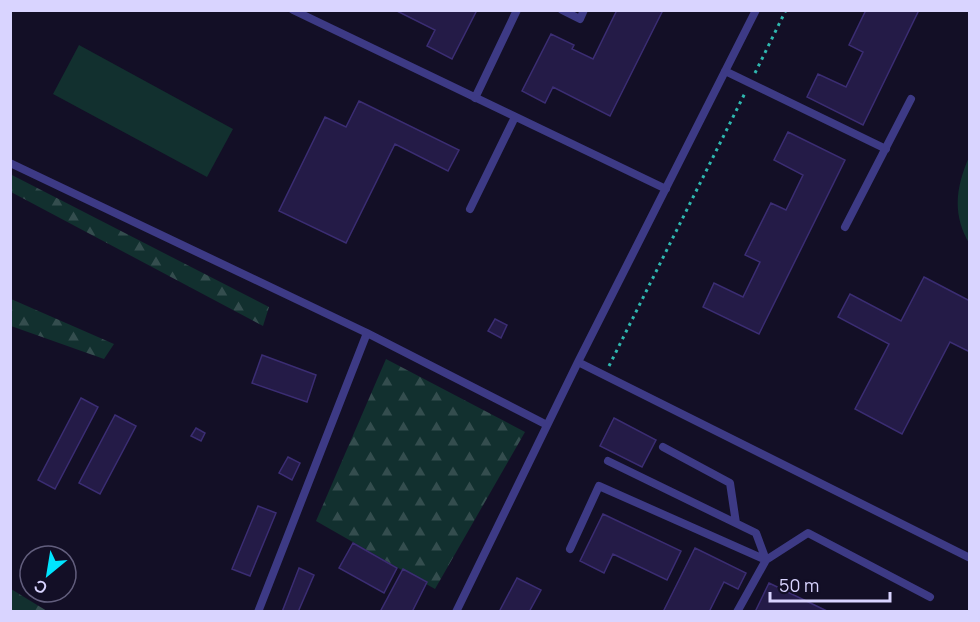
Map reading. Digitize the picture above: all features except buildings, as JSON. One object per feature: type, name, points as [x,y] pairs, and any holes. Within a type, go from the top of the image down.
[{"type":"lane","points":[[293,10],[666,189]]},
{"type":"lane","points":[[475,98],[517,10]]},
{"type":"lane","points":[[562,10],[580,19],[584,10]]},
{"type":"lane","points":[[456,612],[578,362],[756,10]]},
{"type":"lane","points":[[725,71],[886,148]]},
{"type":"lane","points":[[845,227],[911,99]]},
{"type":"lane","points":[[470,209],[515,117]]},
{"type":"lane","points":[[10,163],[367,333],[548,425]]},
{"type":"lane","points":[[258,612],[367,333]]},
{"type":"lane","points":[[578,362],[969,558]]},
{"type":"lane","points":[[663,447],[730,483],[736,524]]},
{"type":"lane","points":[[608,461],[756,533],[766,560]]},
{"type":"lane","points":[[570,549],[600,486],[766,560]]},
{"type":"lane","points":[[737,612],[766,560],[808,534],[930,597]]},
{"type":"path","points":[[604,376],[786,10]]},
{"type":"green space","points":[[79,45],[233,129],[207,177],[53,94]]},
{"type":"green space","points":[[969,157],[970,243],[960,222],[958,211],[961,179]]},
{"type":"green space","points":[[10,174],[269,307],[263,326],[11,192]]},
{"type":"green space","points":[[11,299],[114,344],[104,359],[11,326]]},
{"type":"green space","points":[[386,359],[525,432],[435,589],[316,521]]},
{"type":"green space","points":[[11,589],[18,593],[18,604],[36,604],[47,611],[11,611]]}]
